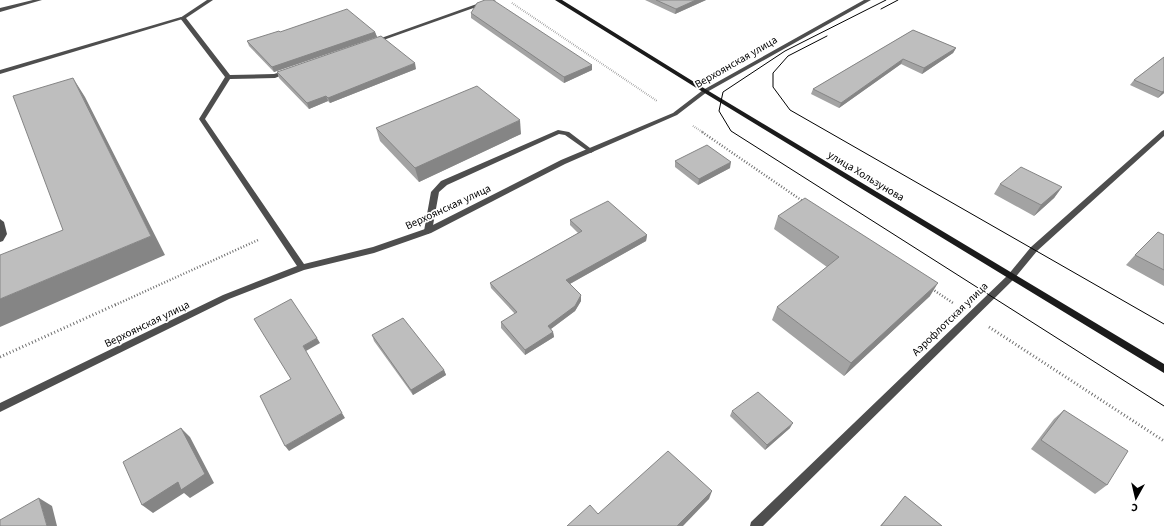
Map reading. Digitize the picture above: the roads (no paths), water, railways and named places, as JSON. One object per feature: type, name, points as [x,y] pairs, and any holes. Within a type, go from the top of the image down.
[{"type":"street","points":[[0,10],[39,0]]},
{"type":"street","points":[[0,72],[183,18],[210,0]]},
{"type":"street","points":[[365,44],[493,0]]},
{"type":"street","name":"улица Хользунова","points":[[558,0],[705,91],[1164,369]]},
{"type":"street","name":"Верхоянская улица","points":[[0,408],[226,297],[302,267],[374,250],[428,231],[563,162],[675,114],[705,91],[868,0]]},
{"type":"street","points":[[183,18],[228,77]]},
{"type":"street","points":[[228,77],[275,76],[290,71]]},
{"type":"street","points":[[228,77],[202,119],[302,267]]},
{"type":"street","points":[[428,231],[435,192],[444,183],[558,132],[568,133],[591,151]]},
{"type":"street","name":"Аэрофлотская улица","points":[[755,526],[1011,277],[1034,249],[1164,132]]},
{"type":"street","points":[[0,222],[3,234],[0,239]]},
{"type":"tram line","points":[[886,0],[785,51],[723,92],[719,111],[731,131],[1164,406]]},
{"type":"tram line","points":[[881,9],[898,0]]},
{"type":"tram line","points":[[827,36],[788,56],[773,73],[773,87],[790,110],[1164,324]]}]
